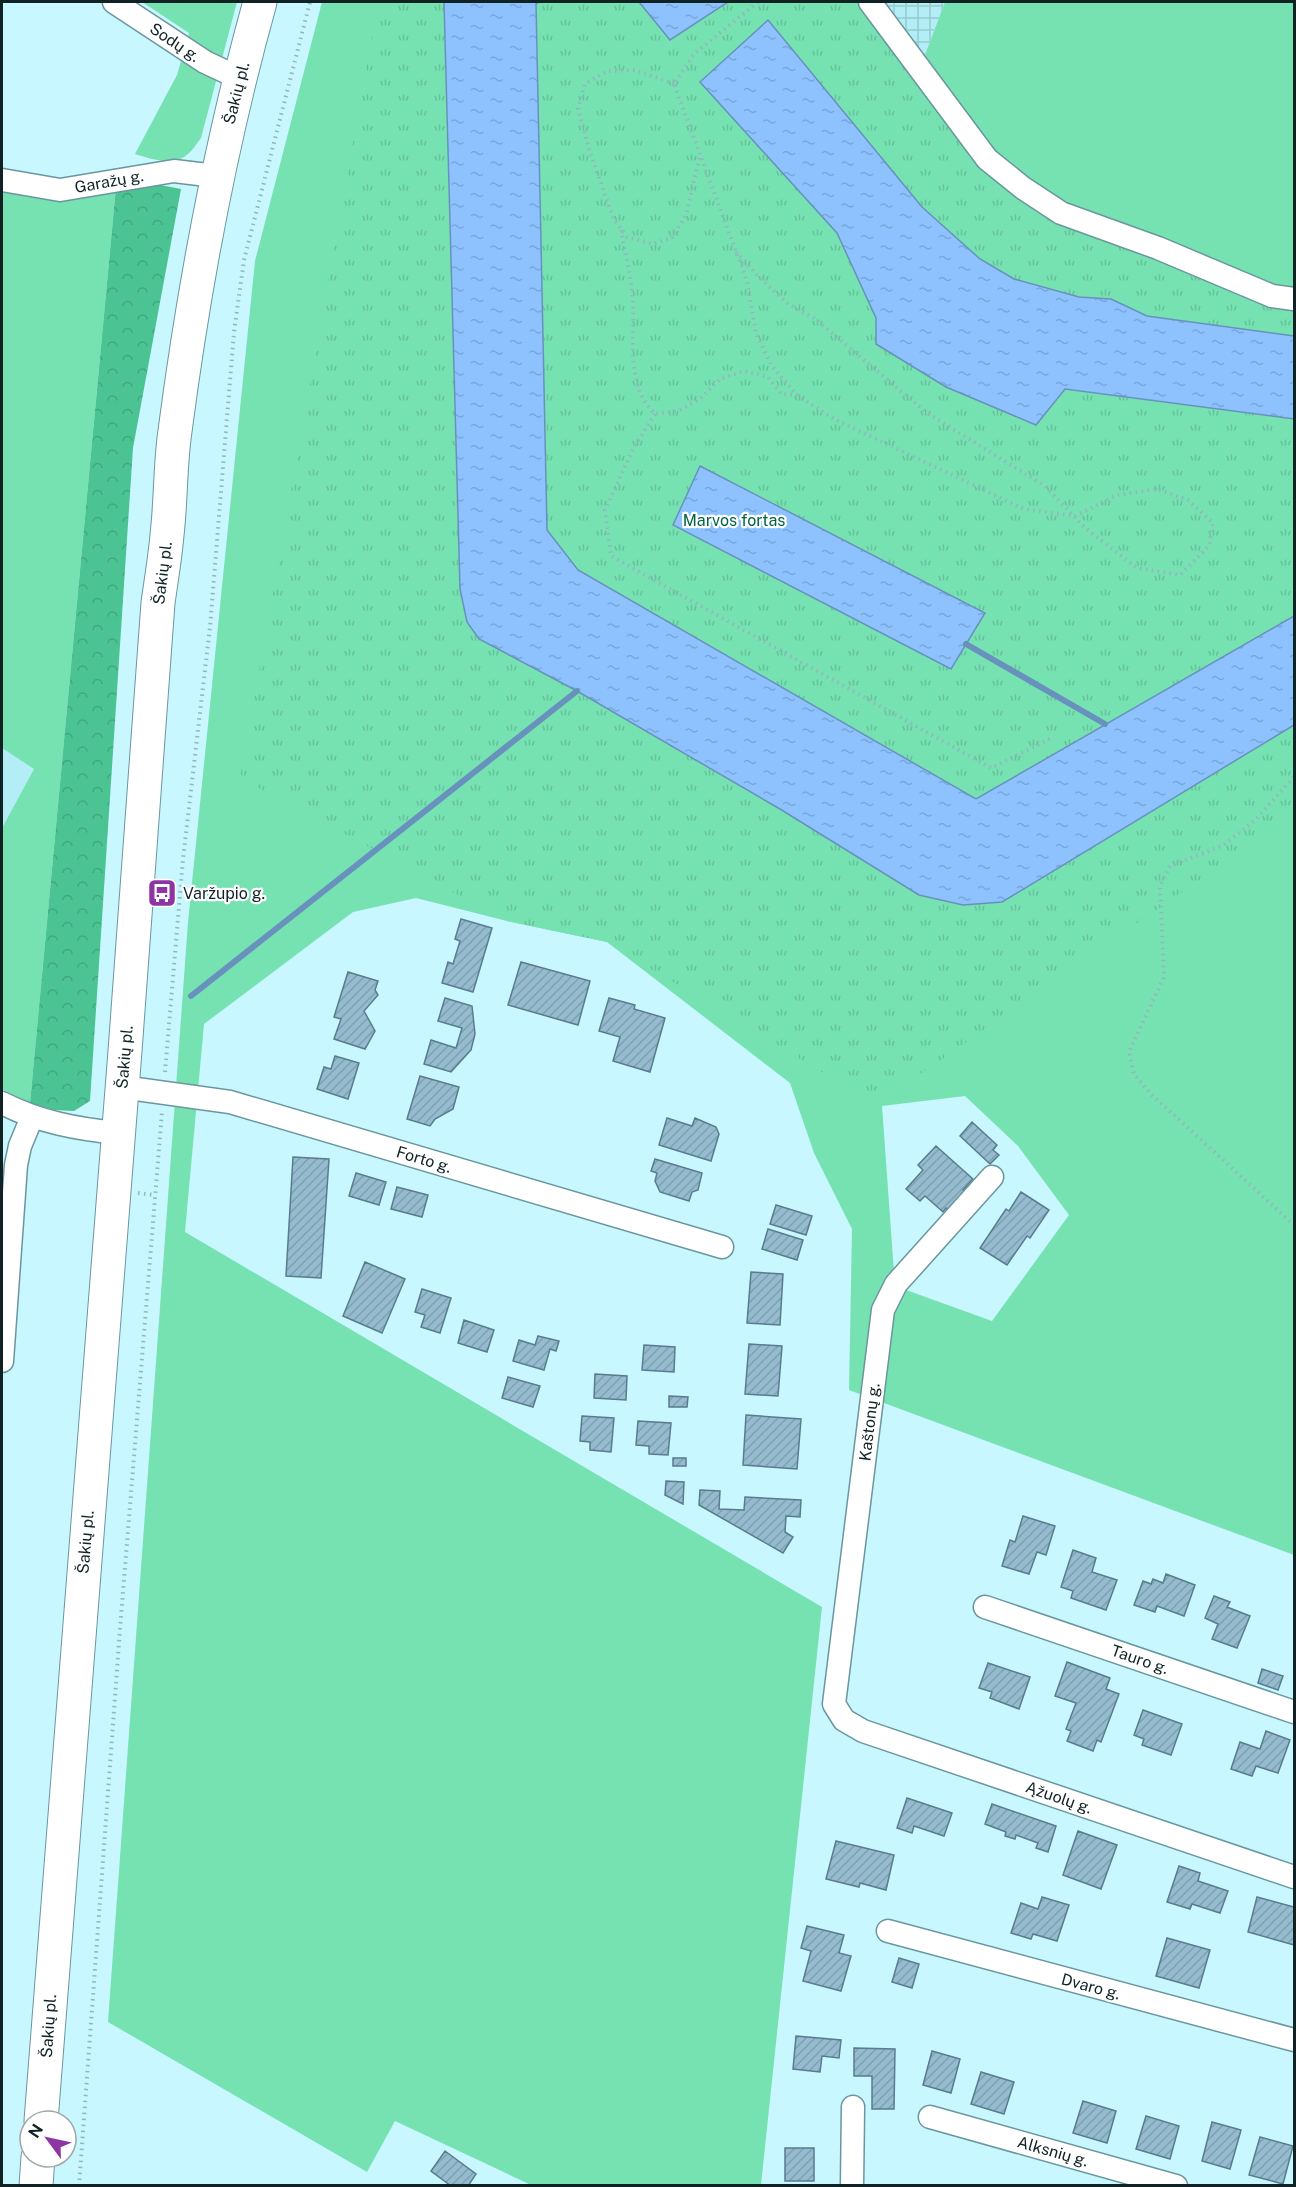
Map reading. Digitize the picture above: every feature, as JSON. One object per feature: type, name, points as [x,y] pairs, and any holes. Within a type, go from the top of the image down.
[{"type":"main road","name":"Šakių pl.","points":[[42,2109],[158,603],[167,536],[174,433],[196,286],[216,176],[239,78],[261,2]]},
{"type":"main road","points":[[36,2186],[37,2169]]},
{"type":"street","name":"Sodų g.","points":[[114,2],[205,62],[239,78]]},
{"type":"street","points":[[870,2],[987,159],[1023,188],[1061,213],[1158,248],[1272,296],[1294,299]]},
{"type":"street","name":"Garažų g.","points":[[2,180],[60,190],[174,171],[216,176]]},
{"type":"street","name":"Forto g.","points":[[122,1087],[230,1102],[722,1247]]},
{"type":"street","points":[[2,1103],[32,1117],[68,1127],[118,1133]]},
{"type":"street","points":[[2,1361],[16,1165],[20,1146],[32,1117]]},
{"type":"street","name":"Kaštonų g.","points":[[834,1704],[884,1310],[896,1284],[992,1177]]},
{"type":"street","name":"Tauro g.","points":[[985,1607],[1294,1712]]},
{"type":"street","name":"Ąžuolų g.","points":[[834,1704],[844,1720],[862,1731],[1294,1877]]},
{"type":"street","name":"Dvaro g.","points":[[888,1931],[1294,2040]]},
{"type":"street","points":[[852,2186],[853,2107]]},
{"type":"street","name":"Alksnių g.","points":[[930,2117],[1176,2186]]},
{"type":"path","points":[[674,84],[694,54],[758,2]]},
{"type":"path","points":[[700,154],[686,215],[672,238],[652,244],[627,237],[614,220],[589,149],[578,108],[585,84],[607,71],[635,70],[674,84],[700,154],[736,252],[747,281],[756,333],[771,365],[798,396],[836,420],[1024,509],[1075,516],[1117,495],[1157,489],[1188,500],[1213,524],[1209,546],[1180,575],[1137,568],[1084,526],[1075,516],[1045,486],[927,413],[814,318],[788,304],[736,252]]},
{"type":"path","points":[[621,229],[633,302],[633,367],[644,403],[655,414]]},
{"type":"path","points":[[655,414],[678,411],[700,399],[720,379],[744,371],[768,376],[781,394],[798,396]]},
{"type":"path","points":[[655,414],[633,449],[605,510],[611,556],[990,768],[1054,737]]},
{"type":"path","points":[[1294,777],[1255,820],[1224,844],[1170,867],[1160,886],[1164,977],[1129,1052],[1134,1074],[1151,1094],[1294,1225]]},
{"type":"shaded area","points":[[873,2],[945,2],[920,68]]},
{"type":"shaded area","points":[[2,748],[34,769],[2,828]]},
{"type":"green space","points":[[142,2],[237,2],[201,138],[188,154],[176,160],[162,161],[135,154],[177,75],[189,33]]},
{"type":"green space","points":[[322,2],[444,2],[1294,725],[1294,1555],[849,1390],[852,1229],[814,1153],[790,1083],[607,942],[507,921],[416,898],[353,912],[204,1024],[185,1232],[822,1607],[761,2185],[531,2185],[395,2121],[367,2172],[108,2022],[188,922],[255,261]],"holes":[[[965,1096],[1018,1146],[1069,1215],[992,1321],[895,1286],[882,1106]]]},
{"type":"green space","name":"Marvos fortas","points":[[378,2],[876,2],[987,159],[1061,213],[1294,299],[1294,814],[876,1105],[607,942],[507,921],[240,778]]},
{"type":"green space","points":[[539,2],[920,68],[945,2],[1294,2],[1294,336]]},
{"type":"green space","points":[[150,183],[181,189],[133,448],[90,1101],[74,1111],[54,1110],[30,1103],[116,187]]},
{"type":"green space","points":[[116,187],[30,1103],[2,1089],[2,828],[34,769],[2,748],[2,189]]},
{"type":"water","points":[[444,2],[539,2],[536,4],[547,530],[578,570],[976,799],[1294,616],[1294,725],[1002,902],[963,905],[919,895],[780,809],[577,691],[479,639],[467,622],[460,589]]},
{"type":"water","points":[[639,2],[728,2],[670,40]]},
{"type":"water","points":[[768,20],[922,207],[980,259],[1014,279],[1079,297],[1111,299],[1147,316],[1294,336],[1294,419],[1065,389],[1036,425],[946,387],[876,344],[876,318],[837,233],[700,82]]},
{"type":"water","points":[[700,466],[985,613],[951,669],[673,525]]},
{"type":"building","points":[[461,919],[492,928],[473,992],[442,983],[448,962],[453,964],[460,941],[455,939]]},
{"type":"building","points":[[521,962],[590,981],[578,1025],[508,1005]]},
{"type":"building","points":[[348,972],[378,981],[375,990],[378,995],[364,1011],[375,1031],[365,1049],[334,1039],[341,1019],[334,1017]]},
{"type":"building","points":[[445,998],[472,1006],[475,1034],[471,1050],[451,1072],[424,1064],[431,1040],[456,1048],[462,1028],[438,1021]]},
{"type":"building","points":[[609,998],[635,1005],[634,1009],[665,1018],[650,1072],[613,1061],[620,1037],[599,1031]]},
{"type":"building","points":[[335,1056],[359,1063],[348,1099],[317,1089],[324,1067],[331,1069]]},
{"type":"building","points":[[420,1076],[459,1087],[453,1109],[435,1119],[430,1126],[407,1119]]},
{"type":"building","points":[[667,1118],[692,1126],[695,1118],[716,1127],[719,1134],[711,1161],[659,1145]]},
{"type":"building","points":[[972,1122],[997,1145],[993,1150],[999,1155],[990,1164],[960,1136]]},
{"type":"building","points":[[936,1146],[973,1179],[963,1190],[967,1193],[950,1211],[946,1208],[943,1212],[925,1196],[920,1201],[906,1189],[923,1170],[918,1165]]},
{"type":"building","points":[[293,1157],[329,1159],[321,1278],[286,1276]]},
{"type":"building","points":[[655,1159],[702,1173],[698,1190],[692,1192],[689,1201],[660,1192],[655,1181],[657,1173],[651,1171]]},
{"type":"building","points":[[356,1173],[386,1182],[379,1205],[349,1196]]},
{"type":"building","points":[[397,1187],[428,1195],[422,1217],[391,1209]]},
{"type":"building","points":[[1021,1192],[1049,1210],[1030,1238],[1027,1236],[1007,1265],[980,1248],[1006,1209],[1009,1211]]},
{"type":"building","points":[[776,1205],[812,1216],[806,1235],[770,1224]]},
{"type":"building","points":[[768,1229],[803,1240],[797,1260],[762,1249]]},
{"type":"building","points":[[365,1262],[405,1279],[382,1333],[343,1316]]},
{"type":"building","points":[[751,1272],[783,1274],[780,1325],[747,1323]]},
{"type":"building","points":[[422,1289],[451,1298],[440,1333],[421,1327],[425,1315],[415,1312]]},
{"type":"building","points":[[464,1320],[494,1330],[487,1352],[458,1343]]},
{"type":"building","points":[[538,1336],[559,1341],[556,1351],[550,1349],[544,1370],[513,1361],[519,1340],[535,1345]]},
{"type":"building","points":[[749,1344],[782,1346],[778,1396],[745,1394]]},
{"type":"building","points":[[644,1345],[675,1347],[674,1372],[642,1370]]},
{"type":"building","points":[[595,1374],[627,1376],[626,1400],[594,1398]]},
{"type":"building","points":[[508,1377],[540,1386],[533,1407],[502,1398]]},
{"type":"building","points":[[669,1396],[688,1397],[687,1407],[669,1407]]},
{"type":"building","points":[[746,1415],[801,1419],[797,1469],[743,1465]]},
{"type":"building","points":[[582,1416],[614,1418],[611,1452],[590,1450],[590,1442],[580,1441]]},
{"type":"building","points":[[638,1421],[671,1423],[668,1455],[649,1454],[649,1446],[636,1445]]},
{"type":"building","points":[[673,1458],[686,1458],[686,1466],[673,1466]]},
{"type":"building","points":[[666,1481],[684,1482],[683,1504],[665,1495]]},
{"type":"building","points":[[700,1490],[720,1491],[719,1509],[744,1510],[745,1497],[801,1500],[800,1517],[786,1516],[785,1532],[793,1537],[783,1553],[699,1505]]},
{"type":"building","points":[[1023,1516],[1055,1526],[1046,1555],[1037,1552],[1029,1574],[1002,1566],[1010,1540],[1015,1542]]},
{"type":"building","points":[[1073,1550],[1096,1558],[1092,1572],[1117,1580],[1106,1610],[1071,1598],[1073,1591],[1061,1587]]},
{"type":"building","points":[[1166,1574],[1195,1585],[1184,1616],[1157,1606],[1155,1612],[1134,1605],[1143,1581],[1151,1584],[1153,1579],[1163,1583]]},
{"type":"building","points":[[1214,1596],[1230,1602],[1227,1607],[1250,1616],[1237,1648],[1212,1639],[1218,1624],[1205,1618]]},
{"type":"building","points":[[1067,1662],[1110,1678],[1106,1689],[1119,1694],[1101,1742],[1097,1740],[1093,1751],[1067,1741],[1071,1731],[1066,1729],[1076,1703],[1055,1696]]},
{"type":"building","points":[[988,1663],[1030,1677],[1019,1709],[990,1698],[992,1692],[979,1688]]},
{"type":"building","points":[[1262,1669],[1283,1676],[1278,1690],[1258,1683]]},
{"type":"building","points":[[1143,1710],[1182,1724],[1171,1755],[1142,1745],[1144,1739],[1134,1735]]},
{"type":"building","points":[[1266,1731],[1290,1740],[1278,1773],[1256,1766],[1252,1776],[1231,1769],[1240,1742],[1260,1749]]},
{"type":"building","points":[[907,1798],[952,1813],[944,1836],[914,1826],[912,1833],[897,1828]]},
{"type":"building","points":[[992,1804],[1056,1826],[1048,1852],[1036,1848],[1038,1843],[1016,1835],[1015,1839],[1005,1836],[1006,1832],[985,1824]]},
{"type":"building","points":[[1078,1831],[1117,1845],[1101,1889],[1063,1875]]},
{"type":"building","points":[[836,1841],[894,1855],[886,1890],[860,1883],[859,1887],[826,1879]]},
{"type":"building","points":[[1179,1866],[1200,1873],[1198,1881],[1228,1891],[1220,1913],[1192,1904],[1190,1909],[1167,1902]]},
{"type":"building","points":[[1042,1897],[1069,1905],[1057,1941],[1033,1934],[1031,1939],[1011,1933],[1021,1903],[1038,1909]]},
{"type":"building","points":[[1257,1897],[1294,1907],[1294,1945],[1248,1932]]},
{"type":"building","points":[[807,1926],[844,1935],[839,1953],[851,1956],[841,1991],[803,1981],[811,1951],[801,1948]]},
{"type":"building","points":[[1167,1938],[1210,1950],[1199,1988],[1156,1976]]},
{"type":"building","points":[[899,1958],[919,1964],[912,1988],[892,1982]]},
{"type":"building","points":[[796,2036],[841,2040],[839,2058],[822,2056],[820,2072],[793,2069]]},
{"type":"building","points":[[854,2048],[895,2049],[894,2109],[872,2109],[872,2076],[854,2076]]},
{"type":"building","points":[[932,2051],[960,2059],[951,2093],[923,2085]]},
{"type":"building","points":[[981,2072],[1014,2082],[1004,2114],[971,2104]]},
{"type":"building","points":[[1083,2101],[1116,2111],[1107,2143],[1073,2133]]},
{"type":"building","points":[[1146,2116],[1179,2126],[1170,2159],[1136,2149]]},
{"type":"building","points":[[1212,2122],[1241,2130],[1230,2169],[1202,2161]]},
{"type":"building","points":[[1260,2137],[1293,2146],[1283,2184],[1249,2175]]},
{"type":"building","points":[[785,2148],[814,2148],[814,2181],[785,2181]]},
{"type":"building","points":[[445,2151],[476,2174],[468,2186],[451,2186],[431,2171]]},
{"type":"waterway","points":[[966,644],[1105,724]]},
{"type":"waterway","points":[[191,996],[577,691]]},
{"type":"place","name":"Varžupio g.","points":[[162,893]]}]
